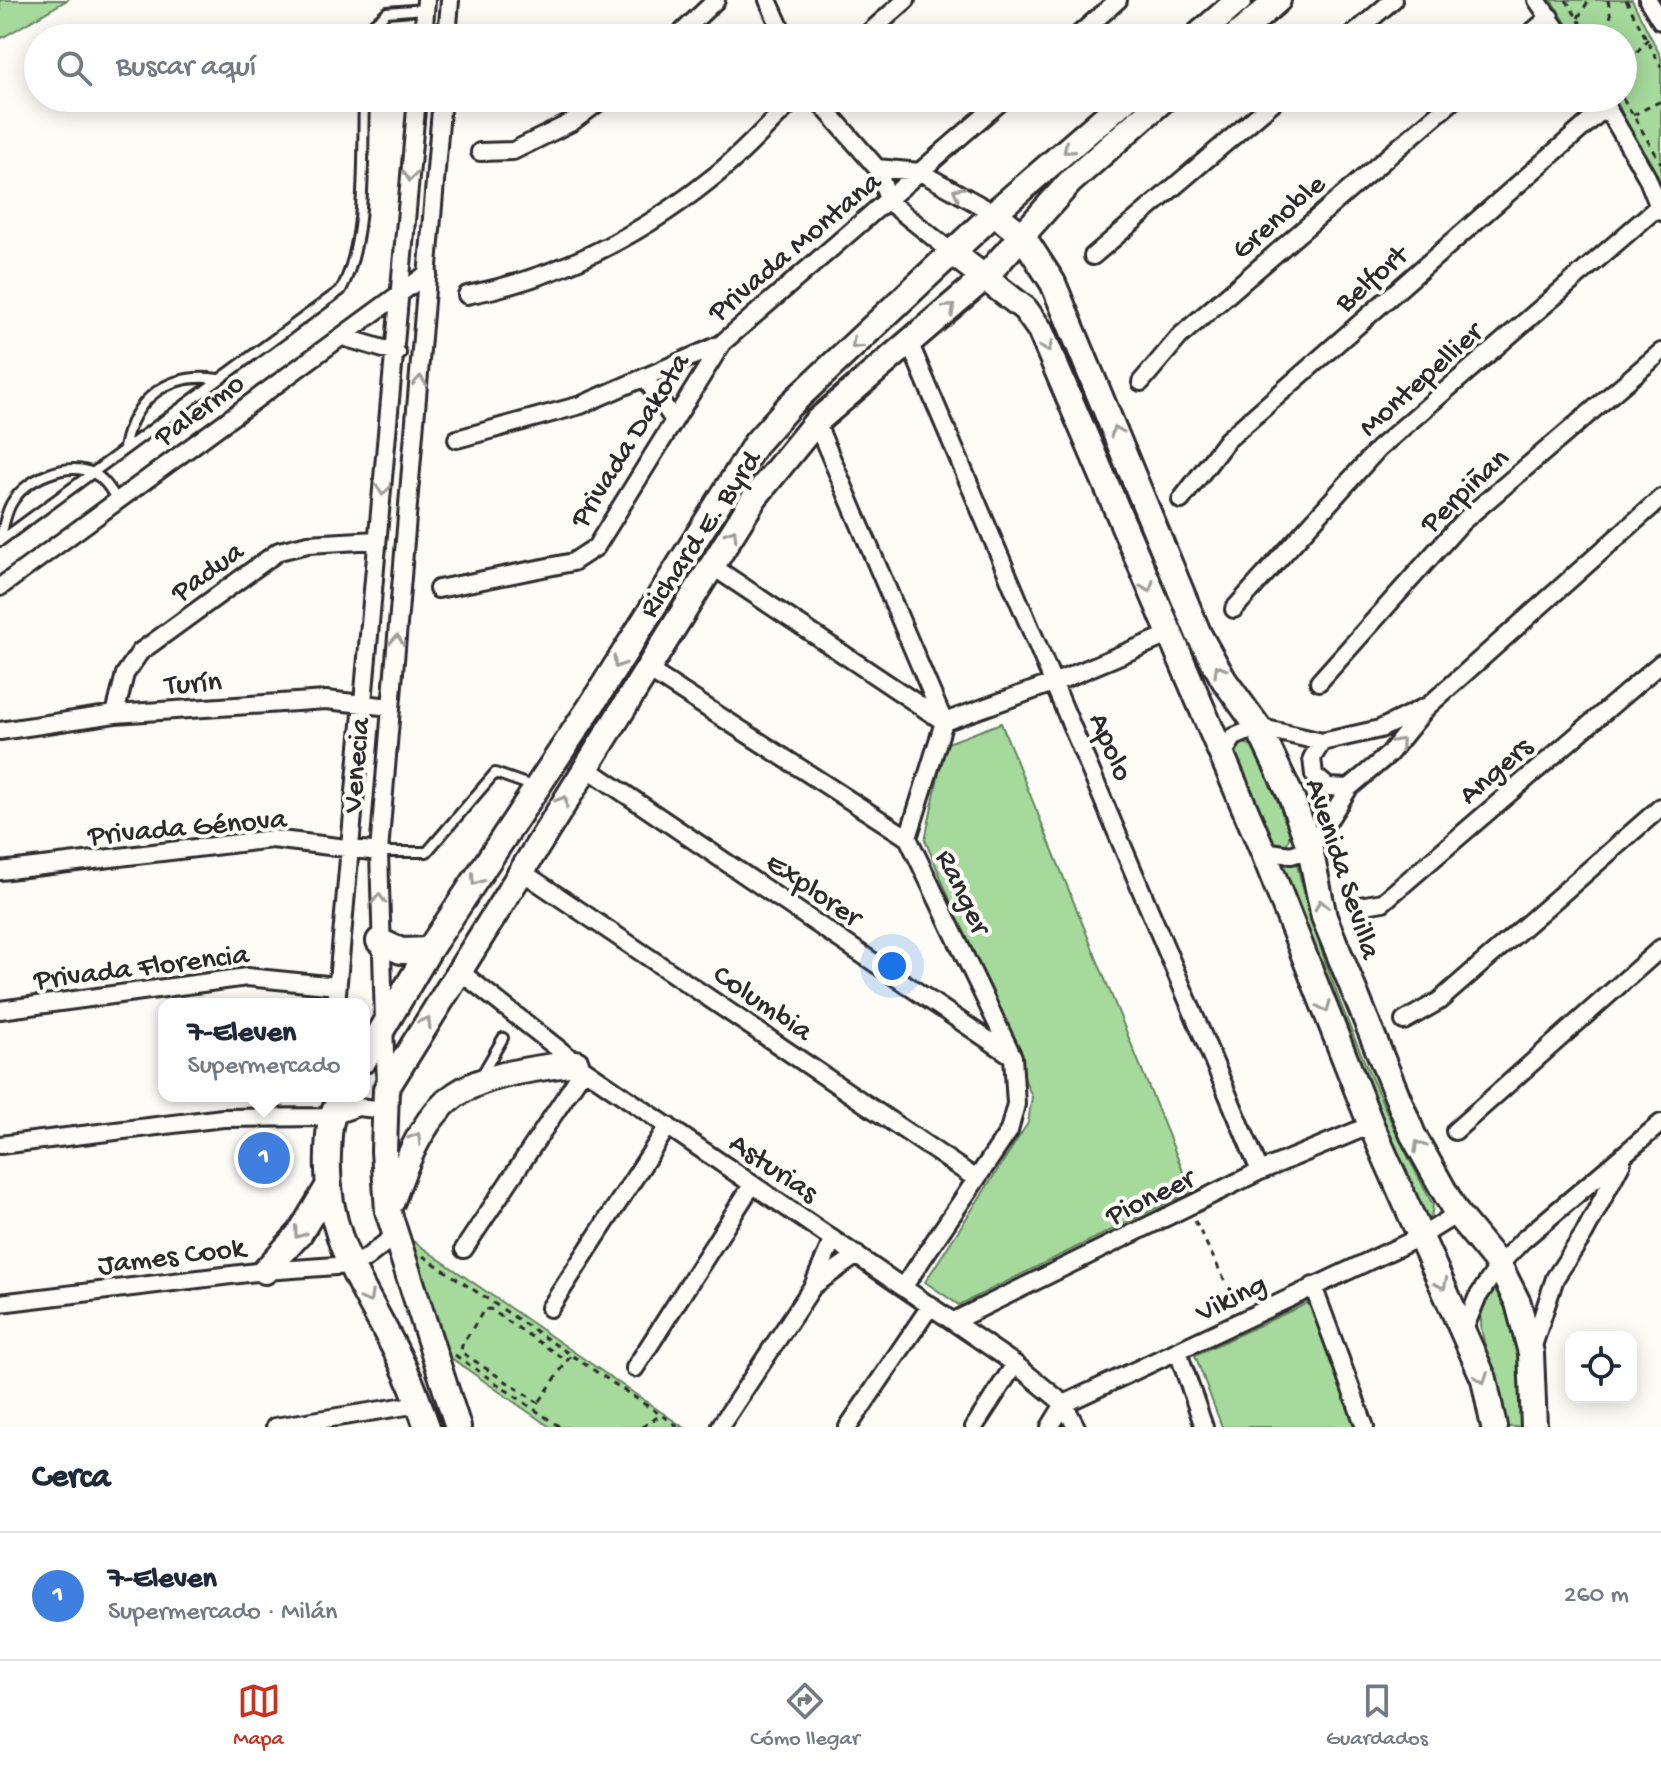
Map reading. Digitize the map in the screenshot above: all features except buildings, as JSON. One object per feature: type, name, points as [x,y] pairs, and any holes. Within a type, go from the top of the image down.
[{"type":"street","points":[[448,24],[450,0]]},
{"type":"street","points":[[691,24],[716,0]]},
{"type":"street","points":[[768,0],[779,24]]},
{"type":"street","points":[[879,24],[906,0]]},
{"type":"street","points":[[1091,24],[1118,0]]},
{"type":"street","points":[[1211,24],[1239,0]]},
{"type":"street","points":[[1250,24],[1278,0]]},
{"type":"street","points":[[1365,24],[1393,0]]},
{"type":"street","points":[[1537,0],[1554,24]]},
{"type":"street","points":[[1648,0],[1661,21]]},
{"type":"street","points":[[1542,24],[1550,17]]},
{"type":"street","name":"Venecia","points":[[336,998],[348,848],[365,704],[377,540],[397,353],[398,292],[416,112]]},
{"type":"street","name":"Venecia","points":[[441,112],[379,852],[379,941],[388,1211],[394,1236],[433,1340],[458,1427]]},
{"type":"street","points":[[480,152],[513,151],[572,122],[585,112]]},
{"type":"street","points":[[467,295],[516,286],[575,265],[639,228],[712,178],[781,112]]},
{"type":"street","points":[[828,112],[877,168],[889,202],[1025,309],[1040,330],[1263,851],[1371,1125],[1484,1379],[1494,1427]]},
{"type":"street","name":"Privada Montana","points":[[457,439],[581,405],[721,344],[889,202],[989,112]]},
{"type":"street","name":"Richard E. Byrd","points":[[370,1050],[429,950],[537,788],[756,443],[789,406],[954,254],[994,213],[1111,112]]},
{"type":"street","name":"Richard E. Byrd","points":[[385,1100],[458,970],[755,497],[816,422],[984,278],[1070,182],[1149,112]]},
{"type":"street","points":[[1093,256],[1262,112]]},
{"type":"street","name":"Grenoble","points":[[1141,382],[1180,336],[1440,112]]},
{"type":"street","name":"Belfort","points":[[1181,500],[1227,440],[1593,112]]},
{"type":"street","points":[[1610,112],[1647,177],[1660,209]]},
{"type":"street","points":[[877,168],[920,172],[994,213]]},
{"type":"street","name":"Montepellier","points":[[1234,609],[1378,449],[1660,209]]},
{"type":"street","name":"Avenida Sevilla","points":[[994,213],[1022,235],[1053,283],[1199,635],[1224,680],[1258,727],[1291,796],[1310,849],[1324,917],[1344,974],[1413,1135],[1457,1214],[1499,1265],[1518,1303],[1531,1353],[1534,1427]]},
{"type":"street","name":"Palermo","points":[[0,587],[343,337],[398,292],[428,273]]},
{"type":"street","points":[[343,337],[397,353]]},
{"type":"street","name":"Privada Dakota","points":[[438,589],[573,562],[587,556],[596,547],[721,344]]},
{"type":"street","name":"Apolo","points":[[910,344],[1056,682],[1260,1171]]},
{"type":"street","name":"Perpiñan","points":[[1319,682],[1462,522],[1661,352]]},
{"type":"street","points":[[645,378],[673,419]]},
{"type":"street","points":[[816,422],[944,722]]},
{"type":"street","points":[[1263,851],[1291,855],[1310,849],[1349,788],[1389,754],[1427,707],[1661,498]]},
{"type":"street","name":"Padua","points":[[115,714],[125,674],[140,652],[279,551],[308,544],[377,540]]},
{"type":"street","points":[[712,566],[944,722]]},
{"type":"street","points":[[944,722],[1056,682],[1168,635]]},
{"type":"street","name":"Angers","points":[[1359,906],[1383,902],[1661,663]]},
{"type":"street","points":[[647,669],[908,838]]},
{"type":"street","name":"Turín","points":[[0,731],[115,714],[326,700],[391,707]]},
{"type":"street","points":[[1221,757],[1234,737],[1258,727],[1322,742],[1380,729],[1427,707]]},
{"type":"street","name":"Ranger","points":[[904,1286],[1013,1121],[1016,1104],[1013,1057],[908,838],[944,722]]},
{"type":"street","points":[[1322,742],[1312,758],[1314,775],[1328,787],[1349,788]]},
{"type":"street","name":"Explorer","points":[[584,766],[1013,1057]]},
{"type":"street","points":[[1404,1021],[1439,1001],[1661,807]]},
{"type":"street","name":"Privada Génova","points":[[0,871],[272,839],[379,852]]},
{"type":"street","name":"Columbia","points":[[521,871],[975,1178]]},
{"type":"street","points":[[379,941],[401,951],[429,950]]},
{"type":"street","points":[[1455,1131],[1661,948]]},
{"type":"street","name":"Asturias","points":[[458,970],[580,1066],[904,1286],[1015,1364],[1064,1404]]},
{"type":"street","name":"Privada Florencia","points":[[0,1010],[247,977],[337,986]]},
{"type":"street","points":[[388,1211],[409,1150],[425,1124],[446,1101],[479,1080],[580,1066]]},
{"type":"street","points":[[464,1249],[580,1066]]},
{"type":"street","points":[[0,1145],[334,1103],[358,1107],[385,1100]]},
{"type":"street","points":[[275,1427],[423,1416],[405,1370],[350,1265],[326,1190],[334,1103]]},
{"type":"street","points":[[1463,1332],[1477,1298],[1499,1265],[1661,1123]]},
{"type":"street","name":"Pioneer","points":[[954,1321],[1260,1171],[1371,1125]]},
{"type":"street","points":[[550,1308],[668,1126]]},
{"type":"street","points":[[1531,1353],[1555,1278],[1584,1234],[1629,1150]]},
{"type":"street","points":[[635,1368],[752,1185]]},
{"type":"street","points":[[265,1271],[300,1233],[326,1190]]},
{"type":"street","name":"Viking","points":[[1064,1404],[1420,1237],[1457,1214]]},
{"type":"street","points":[[350,1265],[365,1259],[394,1236]]},
{"type":"street","points":[[721,1425],[813,1286],[833,1239]]},
{"type":"street","points":[[813,1286],[857,1255]]},
{"type":"street","name":"James Cook","points":[[0,1303],[265,1271],[350,1265]]},
{"type":"street","points":[[1313,1286],[1365,1427]]},
{"type":"street","points":[[848,1427],[931,1305]]},
{"type":"street","points":[[1178,1352],[1204,1427]]},
{"type":"street","points":[[974,1427],[1015,1364]]},
{"type":"street","points":[[1050,1427],[1064,1404]]},
{"type":"street","points":[[1064,1404],[1076,1427]]},
{"type":"lane","points":[[373,24],[387,12],[426,5]]},
{"type":"lane","points":[[118,501],[103,480],[92,473],[61,469],[40,478],[13,501],[0,541],[35,516],[92,473],[124,448],[334,298],[348,276],[355,245],[363,112]]},
{"type":"lane","points":[[124,448],[128,425],[148,397],[185,378],[219,379]]},
{"type":"lane","points":[[379,852],[427,852],[495,773],[537,788]]},
{"type":"lane","points":[[479,1080],[503,1038]]},
{"type":"path","points":[[1566,0],[1582,24]]},
{"type":"path","points":[[1578,18],[1589,0]]},
{"type":"path","points":[[1608,0],[1612,24]]},
{"type":"path","points":[[1626,0],[1661,67]]},
{"type":"path","points":[[1637,51],[1648,39]]},
{"type":"path","points":[[1633,115],[1661,101]]},
{"type":"path","points":[[1631,112],[1661,163]]},
{"type":"path","points":[[1188,1207],[1244,1320]]},
{"type":"path","points":[[394,1236],[679,1427]]},
{"type":"path","points":[[539,1403],[461,1352],[462,1345],[484,1310],[490,1309],[567,1361]]},
{"type":"path","points":[[433,1340],[560,1427]]},
{"type":"path","points":[[534,1409],[571,1355]]},
{"type":"path","points":[[642,1427],[661,1415]]},
{"type":"green space","points":[[0,0],[67,0],[24,24],[0,39]]},
{"type":"green space","points":[[1551,0],[1632,0],[1661,57],[1661,195],[1622,112],[1637,112],[1637,24],[1567,24]]},
{"type":"green space","points":[[1001,723],[1191,1191],[959,1305],[925,1282],[1028,1123],[1032,1097],[925,840],[945,744]]},
{"type":"green space","points":[[1242,742],[1252,746],[1285,810],[1289,823],[1286,845],[1272,843],[1231,747]]},
{"type":"green space","points":[[1296,860],[1336,991],[1373,1081],[1433,1205],[1431,1218],[1420,1215],[1276,866]]},
{"type":"green space","points":[[404,1235],[683,1427],[550,1427],[441,1351]]},
{"type":"green space","points":[[1499,1279],[1518,1335],[1525,1427],[1503,1427],[1497,1383],[1481,1327],[1484,1304]]},
{"type":"green space","points":[[1310,1302],[1360,1427],[1222,1427],[1195,1355]]},
{"type":"place","name":"7-Eleven","points":[[264,1158]]}]
